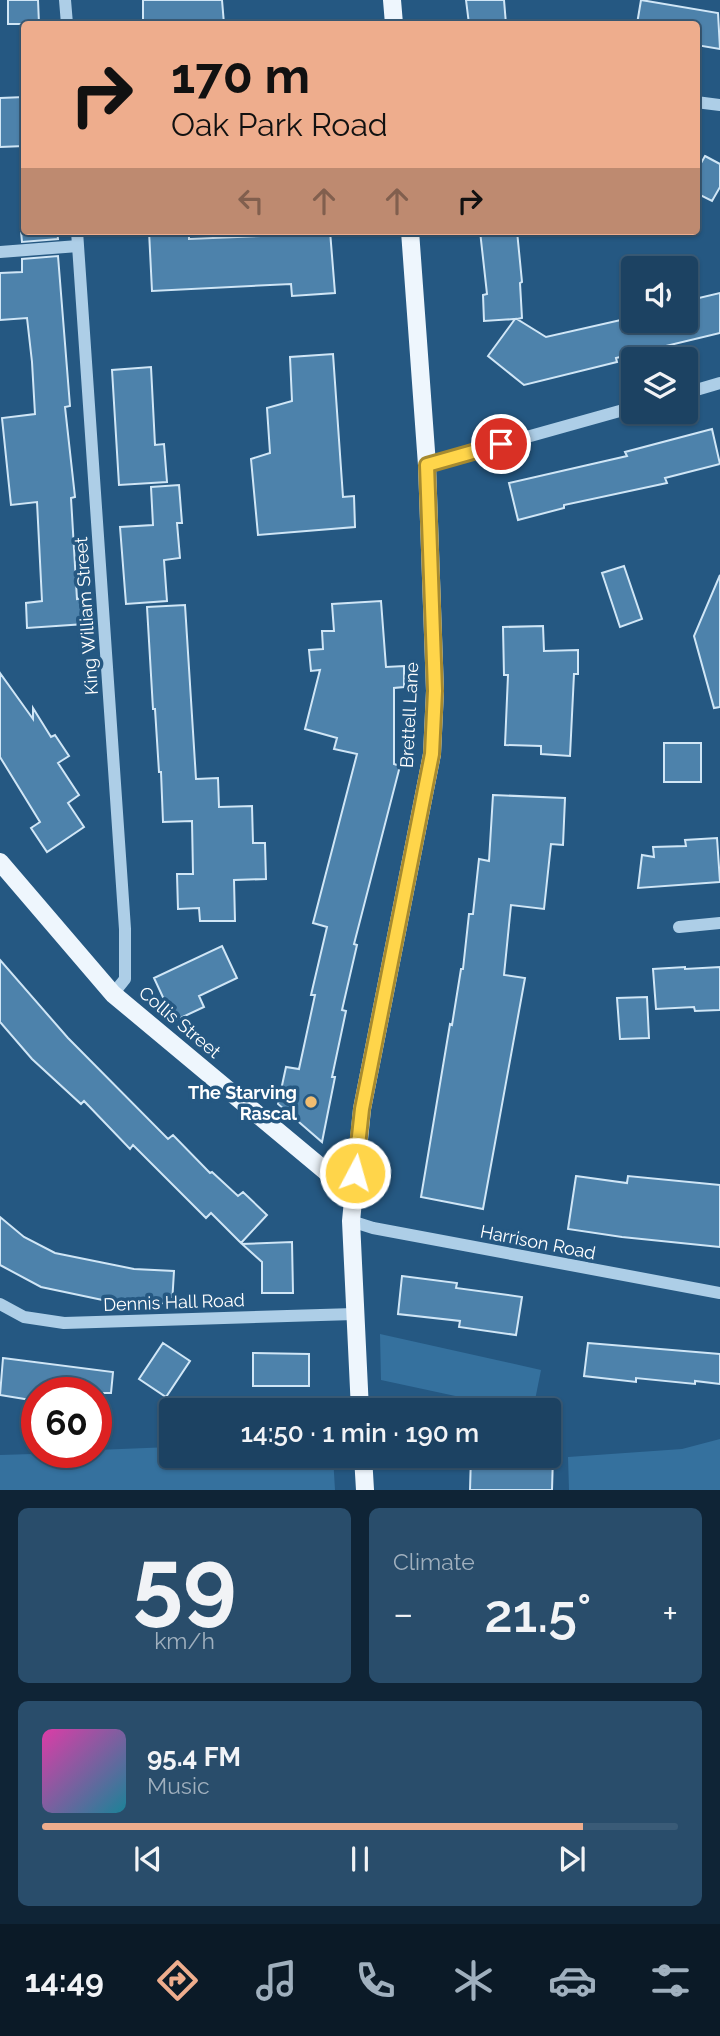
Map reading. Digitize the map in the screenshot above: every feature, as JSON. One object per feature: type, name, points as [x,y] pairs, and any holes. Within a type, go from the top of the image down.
[{"type":"main road","points":[[392,0],[394,21]]},
{"type":"main road","name":"Brettell Lane","points":[[359,1398],[351,1221],[362,1109],[432,754],[435,691],[427,465],[410,235]]},
{"type":"main road","name":"Collis Street","points":[[0,862],[113,994],[353,1194]]},
{"type":"main road","points":[[364,1468],[365,1490]]},
{"type":"street","points":[[65,0],[67,21]]},
{"type":"street","points":[[700,102],[720,105]]},
{"type":"street","name":"King William Street","points":[[77,235],[125,929],[125,979],[113,994]]},
{"type":"street","points":[[0,252],[78,246]]},
{"type":"street","points":[[698,389],[720,383]]},
{"type":"street","points":[[427,465],[621,411]]},
{"type":"street","points":[[679,927],[720,923]]},
{"type":"street","name":"Harrison Road","points":[[351,1221],[373,1228],[720,1293]]},
{"type":"street","name":"Dennis Hall Road","points":[[0,1304],[24,1317],[64,1323],[354,1314]]},
{"type":"shaded area","points":[[380,1334],[541,1370],[535,1398],[465,1398],[381,1380]]},
{"type":"shaded area","points":[[720,1439],[720,1490],[569,1490],[568,1457],[682,1449]]},
{"type":"shaded area","points":[[159,1447],[159,1468],[334,1468],[335,1490],[0,1490],[0,1455],[21,1454],[21,1468],[112,1468],[112,1449]]},
{"type":"building","points":[[8,0],[38,0],[39,21],[8,24]]},
{"type":"building","points":[[143,0],[222,0],[224,21],[143,21]]},
{"type":"building","points":[[466,0],[504,0],[506,21],[469,21]]},
{"type":"building","points":[[641,0],[718,13],[720,49],[700,46],[700,21],[638,21]]},
{"type":"building","points":[[21,97],[21,146],[0,147],[0,98]]},
{"type":"building","points":[[705,156],[720,164],[720,187],[712,201],[700,195],[700,165]]},
{"type":"building","points":[[21,235],[58,235],[58,239],[22,242]]},
{"type":"building","points":[[149,235],[189,235],[189,239],[330,235],[335,293],[292,296],[291,284],[152,291]]},
{"type":"building","points":[[480,235],[517,235],[522,318],[517,319],[546,337],[621,320],[621,333],[698,333],[698,298],[720,293],[720,333],[662,347],[621,347],[621,357],[616,358],[617,362],[524,385],[488,356],[515,319],[484,321],[483,295],[487,294]]},
{"type":"building","points":[[58,256],[70,406],[65,407],[75,497],[71,498],[77,599],[83,598],[85,624],[27,628],[26,603],[42,601],[37,502],[11,505],[2,418],[35,414],[32,362],[27,318],[0,320],[0,273],[22,272],[22,259]]},
{"type":"building","points":[[333,354],[343,497],[354,496],[355,527],[258,535],[251,459],[270,453],[267,408],[292,401],[290,357]]},
{"type":"building","points":[[151,367],[155,445],[164,444],[167,482],[119,485],[112,370]]},
{"type":"building","points":[[712,429],[720,464],[665,478],[667,483],[564,505],[564,508],[518,520],[509,483],[627,456],[625,452]]},
{"type":"building","points":[[179,485],[182,523],[177,523],[180,558],[164,560],[167,601],[126,604],[120,527],[153,525],[151,487]]},
{"type":"building","points":[[624,566],[642,619],[620,627],[602,573]]},
{"type":"building","points":[[720,575],[720,707],[714,708],[694,636]]},
{"type":"building","points":[[381,601],[386,667],[404,666],[404,687],[394,688],[394,764],[400,766],[354,944],[357,945],[342,1010],[346,1011],[322,1142],[278,1104],[286,1067],[299,1069],[315,995],[311,995],[327,927],[313,923],[357,754],[334,749],[337,738],[305,729],[320,670],[311,671],[309,650],[323,649],[322,631],[334,631],[332,604]]},
{"type":"building","points":[[185,605],[196,779],[218,778],[219,807],[252,806],[253,843],[265,843],[266,879],[234,880],[235,921],[200,921],[199,908],[178,909],[177,874],[193,874],[192,821],[163,822],[147,607]]},
{"type":"building","points":[[543,626],[544,651],[578,650],[578,674],[574,674],[570,756],[541,754],[541,746],[505,745],[508,675],[504,675],[503,627]]},
{"type":"building","points":[[0,673],[33,719],[33,708],[51,737],[55,735],[69,756],[58,763],[79,795],[68,803],[84,827],[47,852],[31,828],[40,822],[0,757]]},
{"type":"building","points":[[664,743],[701,743],[701,782],[664,782]]},
{"type":"building","points":[[493,795],[565,798],[563,845],[551,844],[544,909],[511,905],[504,975],[525,978],[483,1209],[421,1197],[450,1024],[452,1025],[463,969],[469,914],[473,914],[479,859],[489,861]]},
{"type":"building","points":[[717,838],[720,882],[638,888],[642,855],[654,857],[653,847],[686,846],[685,840]]},
{"type":"building","points":[[222,946],[237,978],[199,996],[204,1007],[174,1021],[154,978]]},
{"type":"building","points":[[0,960],[68,1038],[168,1139],[173,1135],[210,1173],[238,1196],[243,1192],[267,1215],[241,1243],[211,1213],[206,1218],[133,1145],[130,1149],[84,1101],[81,1104],[32,1059],[0,1022]]},
{"type":"building","points":[[720,967],[720,1010],[695,1011],[694,1007],[656,1009],[653,969]]},
{"type":"building","points":[[647,997],[649,1038],[620,1039],[617,998]]},
{"type":"building","points":[[576,1176],[627,1183],[628,1176],[720,1185],[720,1247],[568,1229]]},
{"type":"building","points":[[0,1217],[24,1237],[55,1253],[134,1269],[174,1271],[172,1304],[112,1302],[41,1287],[0,1265]]},
{"type":"building","points":[[292,1242],[293,1293],[262,1293],[262,1262],[242,1244]]},
{"type":"building","points":[[402,1276],[457,1283],[456,1288],[522,1297],[516,1335],[459,1327],[460,1321],[398,1314]]},
{"type":"building","points":[[163,1343],[190,1361],[166,1397],[139,1379]]},
{"type":"building","points":[[588,1343],[720,1354],[720,1384],[636,1378],[636,1382],[584,1376]]},
{"type":"building","points":[[253,1353],[309,1354],[309,1386],[253,1386]]},
{"type":"building","points":[[3,1358],[113,1372],[112,1382],[112,1377],[21,1377],[21,1398],[0,1395]]},
{"type":"building","points":[[471,1468],[553,1468],[552,1490],[470,1490]]},
{"type":"place","name":"The Starving Rascal","points":[[311,1102]]},
{"type":"route","points":[[355,1173],[362,1109],[432,754],[435,691],[427,465],[501,444]]}]
